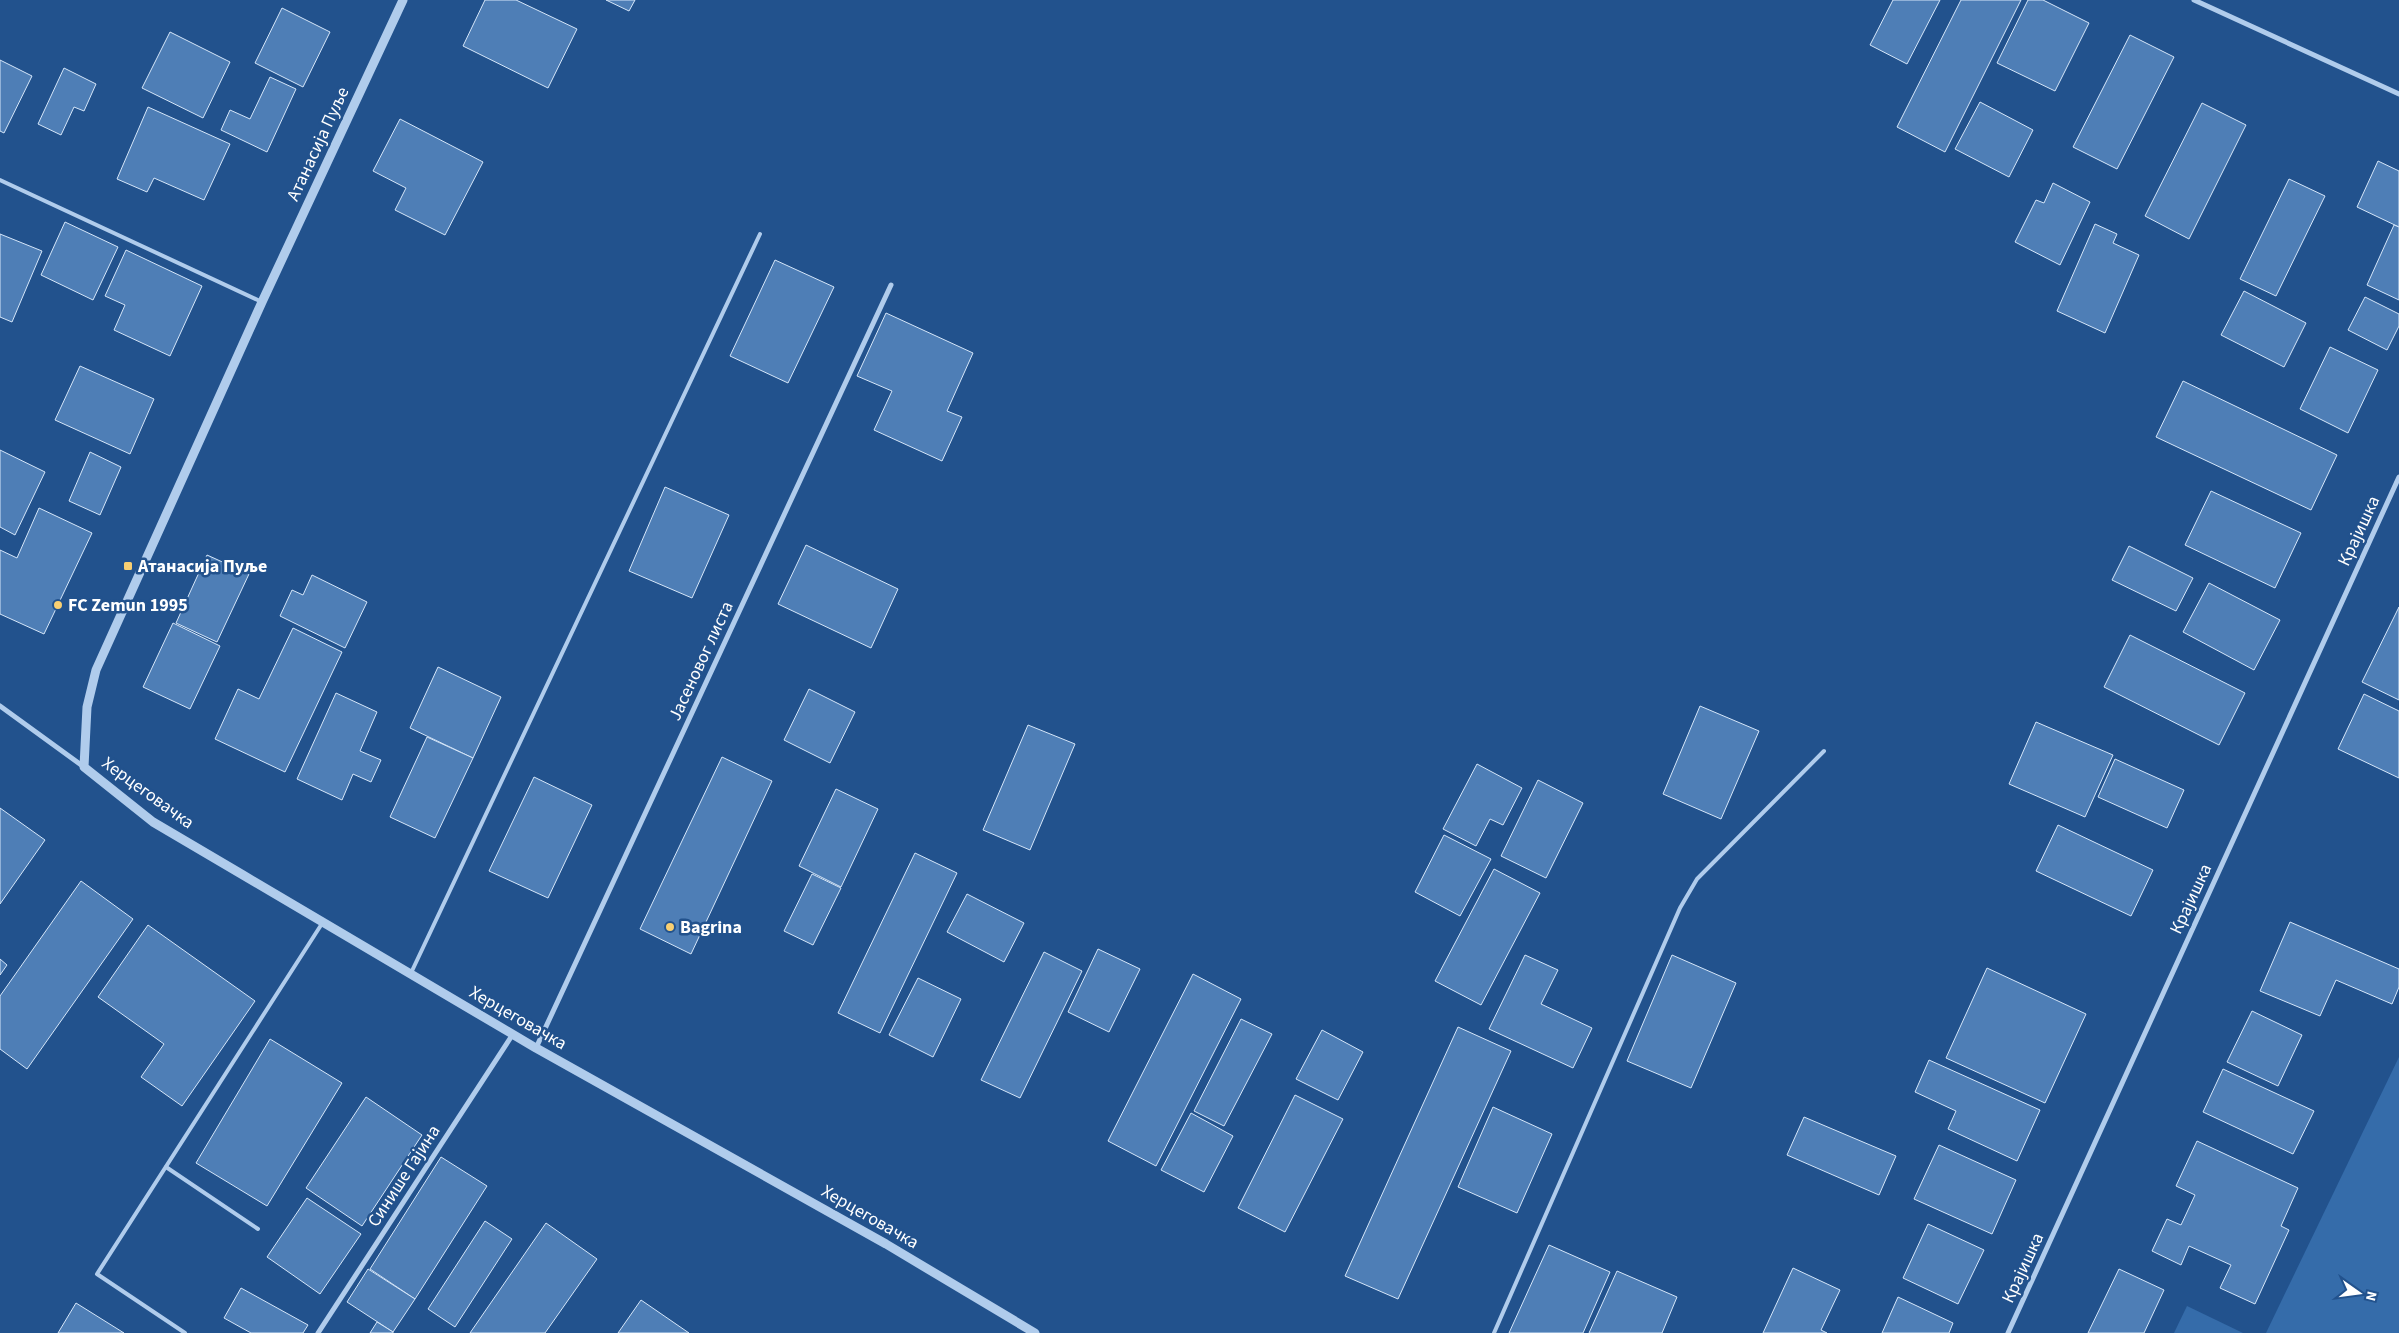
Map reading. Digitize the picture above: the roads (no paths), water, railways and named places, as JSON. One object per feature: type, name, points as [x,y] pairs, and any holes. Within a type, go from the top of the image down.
[{"type":"street","name":"Атанасија Пуље","points":[[84,767],[87,707],[96,670],[262,302],[403,0]]},
{"type":"street","points":[[2194,0],[2399,94]]},
{"type":"street","name":"Јасеновог листа","points":[[536,1048],[891,285]]},
{"type":"street","name":"Крајишка","points":[[2008,1333],[2399,477]]},
{"type":"street","name":"Херцеговачка","points":[[0,706],[84,767],[153,822],[536,1048],[878,1239],[1035,1333]]},
{"type":"street","name":"Синише Гајина","points":[[318,1333],[513,1034]]},
{"type":"lane","points":[[0,180],[262,302]]},
{"type":"lane","points":[[411,973],[760,234]]},
{"type":"lane","points":[[1494,1333],[1680,908],[1697,879],[1824,751]]},
{"type":"lane","points":[[185,1333],[97,1274],[323,922]]},
{"type":"lane","points":[[166,1167],[258,1229]]},
{"type":"place","name":"Атанасија Пуље","points":[[128,566]]},
{"type":"place","name":"FC Zemun 1995","points":[[58,605]]},
{"type":"place","name":"Bagrina","points":[[670,927]]}]
